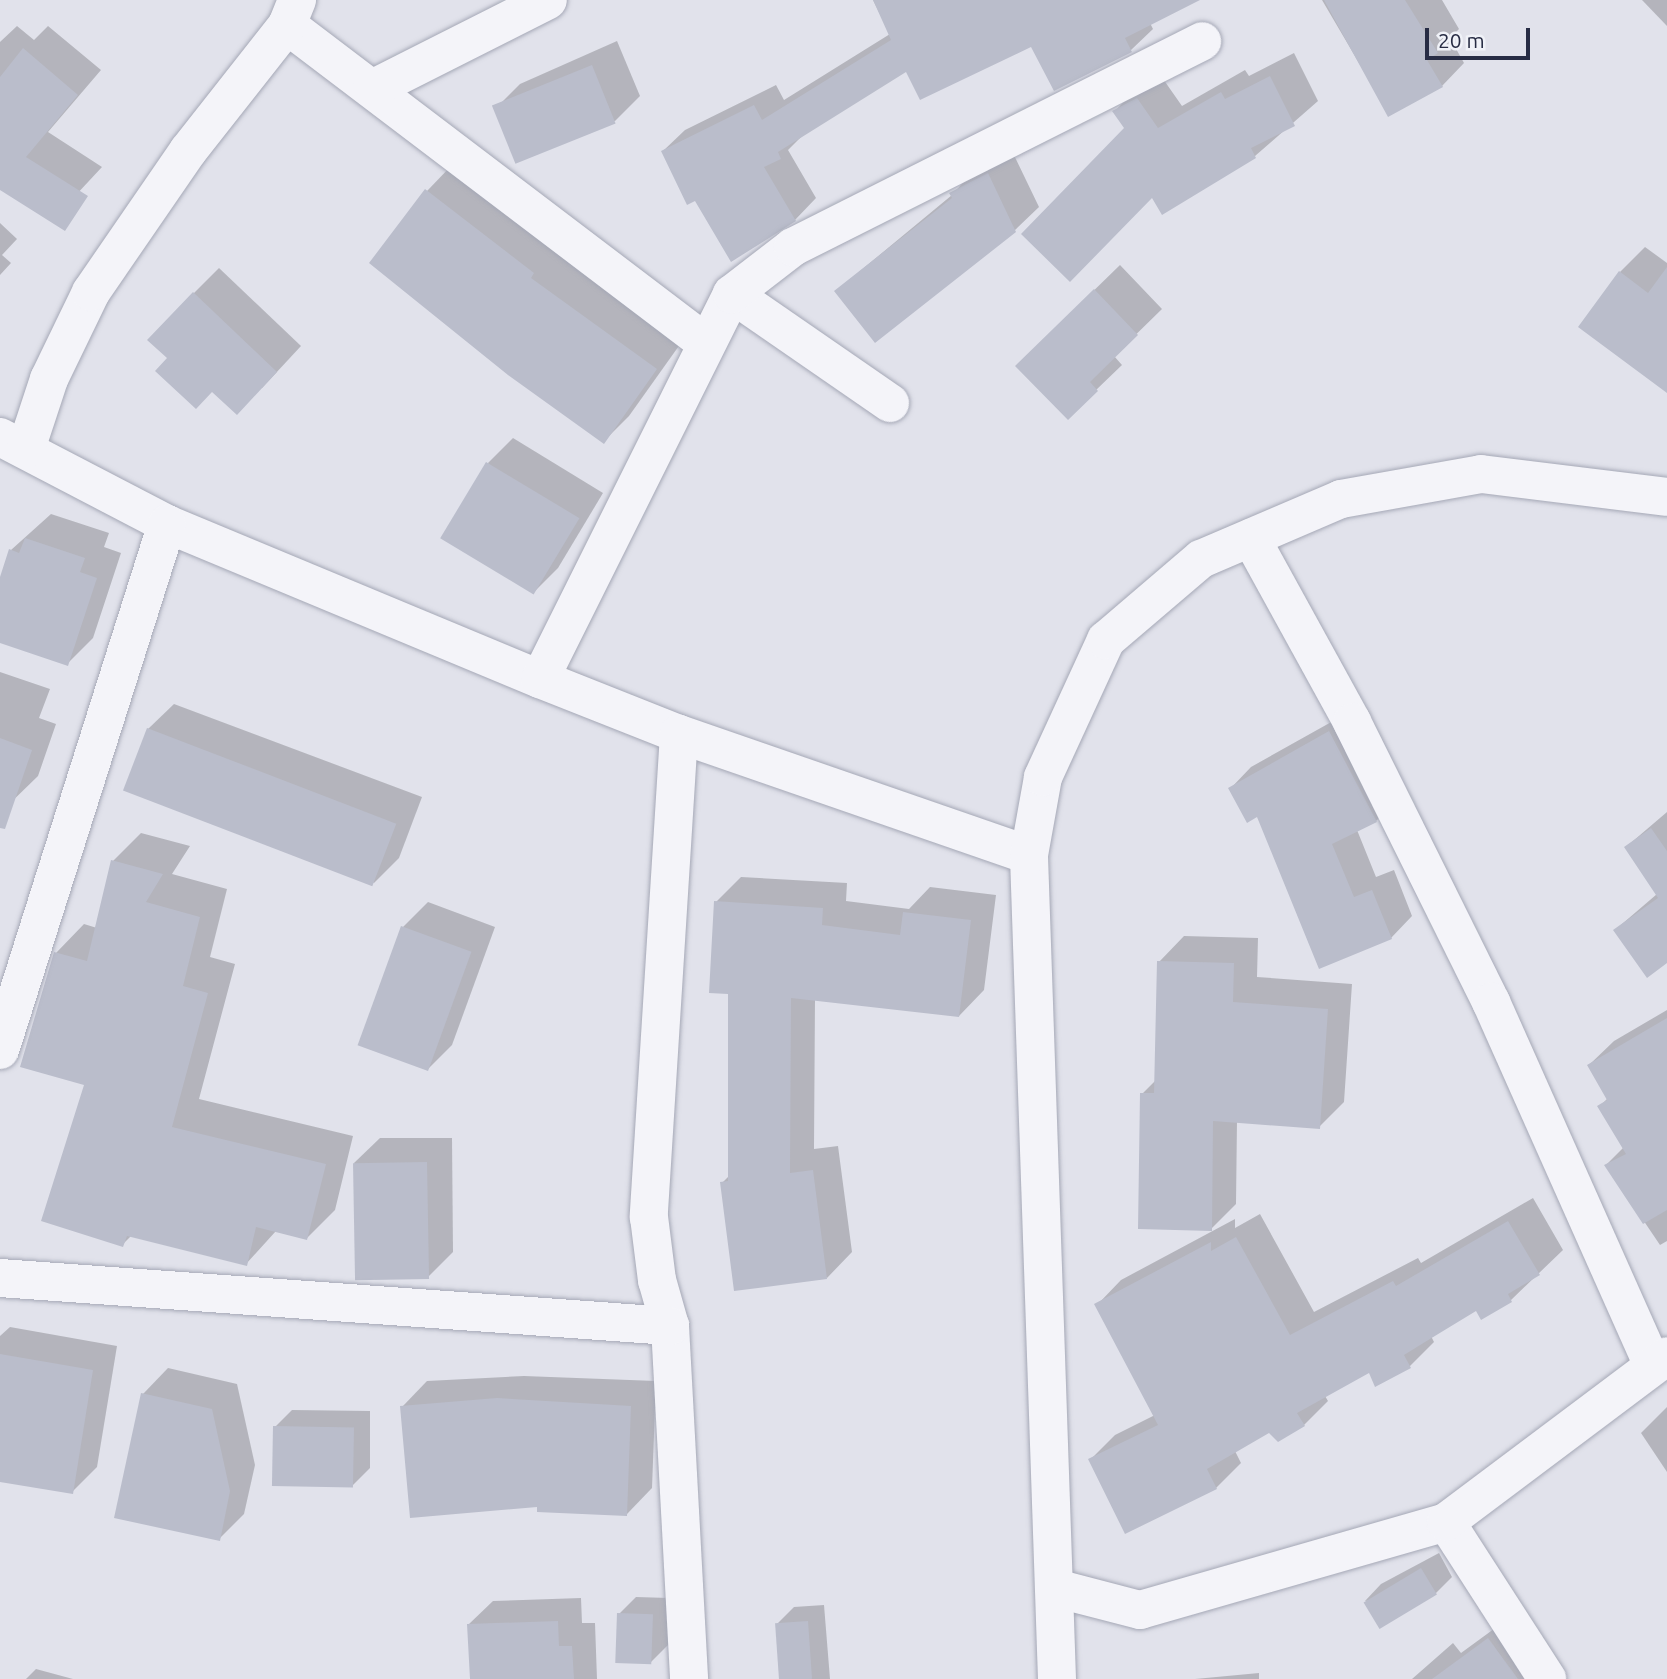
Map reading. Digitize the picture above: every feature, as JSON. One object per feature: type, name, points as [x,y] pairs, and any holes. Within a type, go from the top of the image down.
[{"type":"street","points":[[372,89],[548,0]]},
{"type":"street","points":[[706,343],[372,89],[292,13],[188,151],[91,292],[50,379],[13,442],[167,524],[540,679],[679,734],[1029,855]]},
{"type":"street","points":[[540,679],[732,294],[793,247],[1202,41]]},
{"type":"street","points":[[732,294],[890,403]]},
{"type":"street","points":[[1057,1679],[1029,855],[1043,777],[1105,639],[1201,559],[1341,499],[1481,474],[1667,497]]},
{"type":"street","points":[[0,1050],[167,524]]},
{"type":"street","points":[[1055,1588],[1140,1610],[1446,1522],[1659,1360],[1491,1002],[1352,722],[1251,538]]},
{"type":"street","points":[[679,734],[649,1217],[657,1280],[670,1326],[689,1679]]},
{"type":"street","points":[[0,1278],[670,1326]]},
{"type":"street","points":[[1446,1522],[1547,1679]]},
{"type":"building","points":[[873,0],[1200,0],[1125,38],[1132,52],[1054,91],[1031,47],[920,100],[906,72],[778,152],[781,159],[764,167],[796,221],[731,262],[695,201],[687,205],[661,151],[754,105],[762,120],[891,40]]},
{"type":"building","points":[[1324,0],[1405,0],[1438,53],[1427,60],[1443,87],[1388,117]]},
{"type":"building","points":[[23,48],[78,95],[26,157],[88,196],[65,231],[0,190],[0,77]]},
{"type":"building","points":[[592,65],[616,123],[515,164],[492,105]]},
{"type":"building","points":[[1270,76],[1295,126],[1251,148],[1256,158],[1162,215],[1152,198],[1070,282],[1021,234],[1124,128],[1112,111],[1137,98],[1158,128],[1221,92],[1225,99]]},
{"type":"building","points":[[988,173],[1016,232],[875,343],[834,291],[952,198],[949,193]]},
{"type":"building","points":[[425,189],[534,273],[531,278],[657,369],[604,444],[508,375],[369,263]]},
{"type":"building","points":[[1667,267],[1667,393],[1578,327],[1619,271],[1648,293]]},
{"type":"building","points":[[1094,289],[1138,335],[1090,382],[1098,391],[1068,420],[1015,366]]},
{"type":"building","points":[[193,292],[277,372],[237,415],[212,392],[196,409],[155,371],[167,358],[147,340]]},
{"type":"building","points":[[486,462],[579,518],[534,594],[440,538]]},
{"type":"building","points":[[25,538],[85,558],[80,572],[97,578],[68,666],[0,643],[0,577],[9,549],[19,553]]},
{"type":"building","points":[[147,728],[396,824],[372,886],[123,791]]},
{"type":"building","points":[[1329,731],[1377,822],[1332,844],[1354,897],[1372,890],[1392,939],[1319,969],[1257,817],[1247,823],[1228,788]]},
{"type":"building","points":[[0,738],[32,750],[5,829],[0,828]]},
{"type":"building","points":[[1651,828],[1667,851],[1667,963],[1647,978],[1613,930],[1658,898],[1624,847]]},
{"type":"building","points":[[111,860],[163,874],[146,902],[200,917],[183,986],[208,993],[172,1127],[326,1164],[307,1240],[256,1227],[247,1266],[127,1236],[123,1247],[41,1221],[84,1085],[20,1067],[54,952],[87,961]]},
{"type":"building","points":[[714,901],[823,908],[822,925],[900,935],[903,912],[971,920],[959,1017],[791,998],[790,1173],[813,1170],[827,1279],[734,1291],[720,1182],[728,1181],[728,994],[709,993]]},
{"type":"building","points":[[401,926],[471,952],[428,1071],[358,1045]]},
{"type":"building","points":[[1157,961],[1234,963],[1233,1002],[1328,1009],[1320,1129],[1213,1121],[1212,1231],[1138,1229],[1140,1093],[1154,1093]]},
{"type":"building","points":[[1667,1018],[1667,1210],[1643,1224],[1604,1165],[1626,1154],[1597,1106],[1607,1100],[1587,1065]]},
{"type":"building","points":[[427,1162],[429,1279],[355,1280],[353,1163]]},
{"type":"building","points":[[1508,1221],[1540,1275],[1508,1294],[1512,1302],[1481,1320],[1476,1311],[1404,1355],[1411,1368],[1375,1387],[1369,1373],[1297,1413],[1305,1426],[1278,1442],[1269,1433],[1207,1469],[1217,1489],[1125,1534],[1088,1459],[1158,1425],[1094,1304],[1211,1242],[1211,1251],[1236,1237],[1290,1335],[1393,1281],[1396,1286]]},
{"type":"building","points":[[0,1354],[93,1370],[73,1494],[0,1482]]},
{"type":"building","points":[[141,1393],[212,1409],[230,1491],[220,1541],[114,1518]]},
{"type":"building","points":[[497,1398],[631,1406],[627,1516],[537,1512],[537,1507],[410,1518],[400,1406]]},
{"type":"building","points":[[273,1426],[354,1427],[353,1487],[272,1486]]},
{"type":"building","points":[[1421,1568],[1437,1595],[1380,1629],[1364,1603]]},
{"type":"building","points":[[617,1613],[653,1614],[651,1664],[615,1663]]},
{"type":"building","points":[[558,1621],[559,1646],[572,1646],[574,1679],[470,1679],[467,1624]]},
{"type":"building","points":[[808,1621],[812,1679],[779,1679],[775,1623]]},
{"type":"building","points":[[1488,1638],[1518,1679],[1432,1679]]}]
